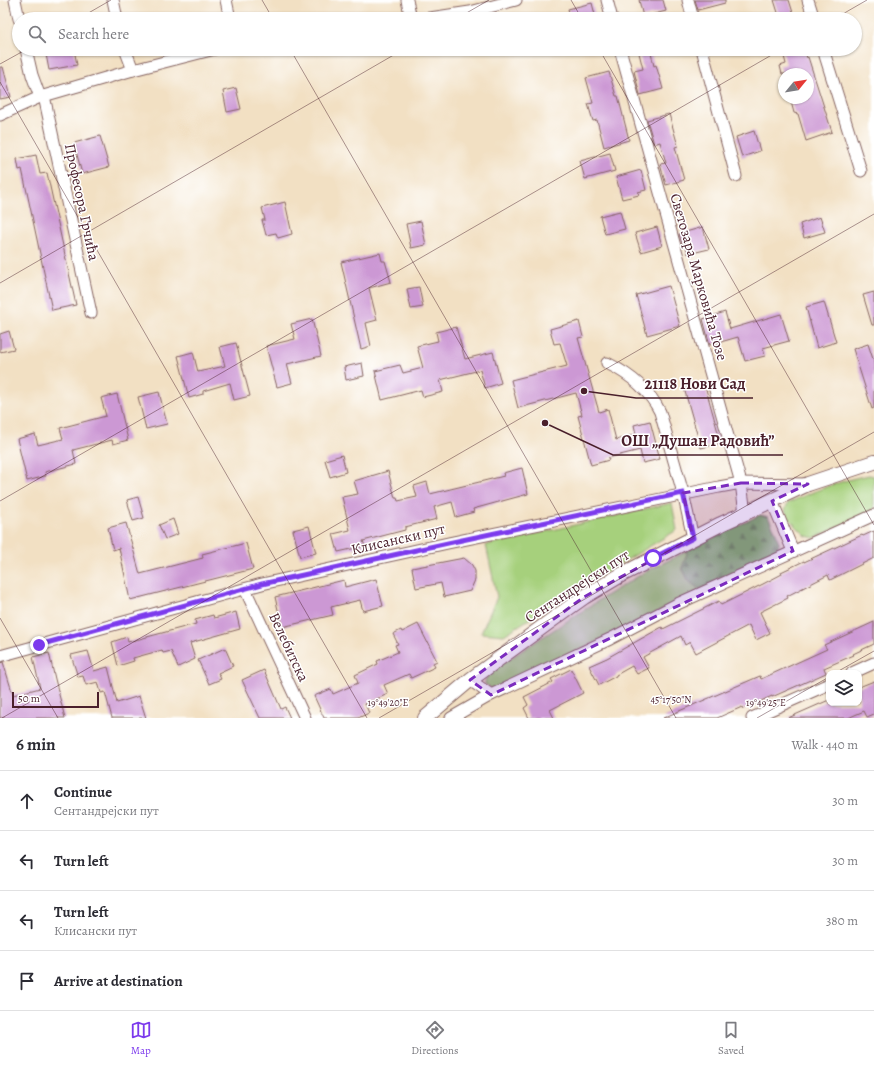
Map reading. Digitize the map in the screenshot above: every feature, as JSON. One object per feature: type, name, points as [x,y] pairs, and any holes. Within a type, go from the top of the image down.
[{"type":"main road","name":"Сентандрејски пут","points":[[425,718],[470,680],[550,621],[584,597],[622,575],[693,538],[772,500],[808,484],[874,462]]},
{"type":"street","points":[[15,0],[18,12]]},
{"type":"street","points":[[113,0],[116,12]]},
{"type":"street","points":[[226,0],[229,12]]},
{"type":"street","points":[[406,0],[409,12]]},
{"type":"street","points":[[470,12],[516,0]]},
{"type":"street","points":[[607,0],[610,12]]},
{"type":"street","points":[[688,0],[692,12]]},
{"type":"street","points":[[808,0],[812,12]]},
{"type":"street","name":"Професора Грчића","points":[[28,56],[32,75],[42,97],[91,313]]},
{"type":"street","points":[[128,56],[133,70]]},
{"type":"street","points":[[0,115],[42,97],[133,70],[188,56]]},
{"type":"street","name":"Светозара Марковића Тозе","points":[[622,56],[741,483],[746,513]]},
{"type":"street","points":[[704,56],[736,176]]},
{"type":"street","points":[[826,56],[861,171]]},
{"type":"street","points":[[607,363],[641,386],[656,404],[660,412],[683,493],[693,538]]},
{"type":"street","name":"Клисански пут","points":[[0,656],[245,589],[448,543],[683,493],[741,483],[808,484]]},
{"type":"street","points":[[772,500],[793,551]]},
{"type":"street","points":[[451,718],[470,706],[539,674],[675,605],[874,515]]},
{"type":"street","name":"Велебитска","points":[[245,589],[305,718]]},
{"type":"street","points":[[859,670],[874,663]]},
{"type":"street","points":[[470,680],[492,695]]},
{"type":"street","points":[[752,718],[826,685]]},
{"type":"highlighted area","points":[[741,483],[808,484],[772,501],[793,551],[491,695],[470,680],[584,597],[693,538],[683,493]]},
{"type":"green space","points":[[869,475],[874,476],[874,510],[814,538],[806,536],[788,518],[785,510],[788,503],[828,486]]},
{"type":"green space","points":[[672,503],[677,530],[504,635],[481,633],[497,597],[486,545]]},
{"type":"green space","points":[[760,515],[768,517],[776,533],[779,544],[775,555],[495,691],[485,684],[486,677],[494,669],[604,597],[647,571]]},
{"type":"green space","points":[[760,515],[768,517],[776,533],[779,544],[775,555],[699,589],[689,581],[682,568],[688,550]]},
{"type":"building","points":[[639,0],[663,0],[666,11],[642,12]]},
{"type":"building","points":[[695,0],[725,0],[725,3],[698,10]]},
{"type":"building","points":[[774,0],[789,0],[793,12],[778,12]]},
{"type":"building","points":[[592,3],[594,12],[569,12],[568,9]]},
{"type":"building","points":[[46,56],[75,56],[77,65],[49,70]]},
{"type":"building","points":[[640,56],[652,56],[663,89],[640,95],[634,71],[643,69]]},
{"type":"building","points":[[784,56],[806,56],[812,68],[780,68],[780,66],[786,64]]},
{"type":"building","points":[[0,67],[3,67],[11,97],[0,99]]},
{"type":"building","points":[[609,72],[616,96],[618,96],[629,140],[604,147],[597,120],[593,121],[588,104],[593,103],[586,78]]},
{"type":"building","points":[[814,76],[832,132],[806,141],[798,114],[794,113],[792,104],[814,104]]},
{"type":"building","points":[[236,88],[241,109],[227,112],[223,91]]},
{"type":"building","points":[[669,114],[678,146],[675,147],[684,180],[666,185],[660,164],[666,163],[660,142],[654,144],[647,120]]},
{"type":"building","points":[[754,131],[760,151],[742,157],[736,137]]},
{"type":"building","points":[[100,136],[109,167],[82,174],[74,143]]},
{"type":"building","points":[[610,153],[615,171],[585,179],[580,161]]},
{"type":"building","points":[[36,155],[40,174],[47,173],[76,305],[52,310],[22,169],[19,170],[17,159]]},
{"type":"building","points":[[641,170],[646,190],[638,192],[639,195],[622,199],[616,177]]},
{"type":"building","points":[[285,202],[292,234],[278,238],[276,233],[266,235],[262,220],[265,220],[262,208]]},
{"type":"building","points":[[620,211],[625,229],[605,234],[600,216]]},
{"type":"building","points":[[820,217],[825,232],[804,238],[800,224]]},
{"type":"building","points":[[421,221],[426,245],[411,248],[406,224]]},
{"type":"building","points":[[657,227],[662,246],[641,252],[635,233]]},
{"type":"building","points":[[703,227],[709,249],[688,254],[685,243],[682,244],[679,234]]},
{"type":"building","points":[[380,253],[382,261],[385,261],[391,282],[369,288],[377,320],[366,323],[371,346],[361,349],[341,262]]},
{"type":"building","points":[[669,286],[680,326],[647,335],[636,295]]},
{"type":"building","points":[[419,287],[423,307],[411,309],[407,289]]},
{"type":"building","points":[[874,292],[874,325],[872,325],[863,295]]},
{"type":"building","points":[[824,302],[836,342],[817,348],[806,307]]},
{"type":"building","points":[[725,312],[730,329],[781,314],[789,341],[763,348],[765,356],[745,361],[738,337],[710,345],[703,319]]},
{"type":"building","points":[[312,319],[321,356],[287,364],[292,383],[277,387],[266,346],[295,339],[291,324]]},
{"type":"building","points":[[579,321],[583,337],[578,338],[599,412],[608,409],[616,440],[636,434],[634,425],[650,421],[660,459],[643,463],[640,450],[608,458],[609,460],[591,465],[578,416],[582,415],[576,393],[518,408],[511,380],[567,366],[560,343],[554,344],[550,329]]},
{"type":"building","points":[[456,327],[465,359],[493,352],[501,383],[485,388],[480,370],[440,380],[443,392],[423,397],[421,390],[382,400],[375,371],[400,365],[403,373],[423,368],[417,346],[438,341],[436,332]]},
{"type":"building","points":[[9,331],[14,349],[0,352],[0,334]]},
{"type":"building","points":[[236,343],[250,396],[234,400],[230,383],[203,391],[203,394],[189,398],[178,356],[193,352],[198,372],[225,366],[220,347]]},
{"type":"building","points":[[868,344],[874,362],[874,408],[872,409],[853,349]]},
{"type":"building","points":[[362,363],[364,376],[346,380],[344,367]]},
{"type":"building","points":[[704,382],[721,443],[701,448],[684,388]]},
{"type":"building","points":[[159,392],[167,424],[146,429],[138,397]]},
{"type":"building","points":[[117,394],[128,440],[113,444],[112,440],[73,450],[76,464],[45,472],[46,476],[27,481],[17,439],[35,434],[38,445],[63,439],[60,428],[106,416],[101,398]]},
{"type":"building","points":[[342,455],[346,472],[330,477],[325,460]]},
{"type":"building","points":[[522,468],[528,494],[473,509],[474,512],[456,517],[452,502],[434,507],[437,519],[405,527],[405,530],[363,541],[365,546],[338,552],[333,534],[350,530],[342,497],[358,494],[354,481],[388,471],[395,498],[397,498],[398,501],[417,497],[414,486],[427,482],[430,494],[504,476],[503,473]]},
{"type":"building","points":[[138,497],[144,518],[133,521],[127,500]]},
{"type":"building","points":[[173,519],[178,534],[165,539],[159,525]]},
{"type":"building","points":[[126,523],[140,574],[203,558],[202,554],[246,543],[253,569],[130,600],[119,548],[113,550],[108,528]]},
{"type":"building","points":[[309,526],[316,553],[300,557],[293,530]]},
{"type":"building","points":[[874,531],[874,558],[830,580],[828,575],[760,612],[770,633],[756,640],[749,625],[696,653],[690,642],[685,645],[681,636],[643,657],[649,668],[637,674],[632,666],[599,685],[589,666],[607,658],[662,627],[663,629],[719,601],[721,605],[782,574],[781,572]]},
{"type":"building","points":[[464,558],[472,565],[475,571],[475,580],[470,591],[444,597],[441,583],[416,588],[412,568]]},
{"type":"building","points":[[376,579],[383,606],[363,611],[360,600],[331,607],[333,615],[282,627],[275,597],[344,580],[345,587]]},
{"type":"building","points":[[236,612],[240,629],[190,643],[195,659],[178,667],[171,651],[163,653],[162,650],[133,658],[134,661],[118,666],[112,642],[127,637],[128,642],[196,624],[195,620],[213,615],[214,618]]},
{"type":"building","points":[[874,622],[874,644],[853,654],[854,655],[824,668],[826,673],[743,709],[742,707],[717,718],[663,718],[760,676],[761,679],[827,649],[824,645]]},
{"type":"building","points":[[418,624],[437,661],[433,663],[435,667],[411,678],[409,674],[384,685],[388,694],[365,704],[369,713],[358,718],[324,718],[314,696],[331,689],[333,694],[358,683],[355,675],[378,664],[377,661],[398,652],[395,645],[398,644],[393,634],[401,630],[402,632]]},
{"type":"building","points":[[225,648],[233,666],[218,673],[221,679],[209,684],[198,660]]},
{"type":"building","points":[[88,651],[94,671],[108,667],[117,703],[139,696],[146,718],[112,718],[105,692],[101,693],[98,682],[86,685],[83,676],[78,677],[71,655]]},
{"type":"building","points":[[49,653],[65,718],[0,718],[0,663],[3,662],[13,695],[40,688],[33,657]]},
{"type":"building","points":[[571,669],[583,693],[550,710],[554,718],[529,718],[524,708],[528,705],[524,697],[553,682],[551,679]]},
{"type":"building","points":[[264,670],[281,709],[285,707],[290,718],[260,718],[242,680]]},
{"type":"building","points":[[874,681],[874,714],[867,717],[864,711],[848,718],[788,718],[826,701],[826,706],[862,706],[862,686]]},
{"type":"place","name":"21118 Нови Сад","points":[[584,391]]},
{"type":"place","name":"ОШ „Душан Радовић”","points":[[545,423]]},
{"type":"route","points":[[39,645],[262,584],[683,493],[693,538],[653,558]]}]
